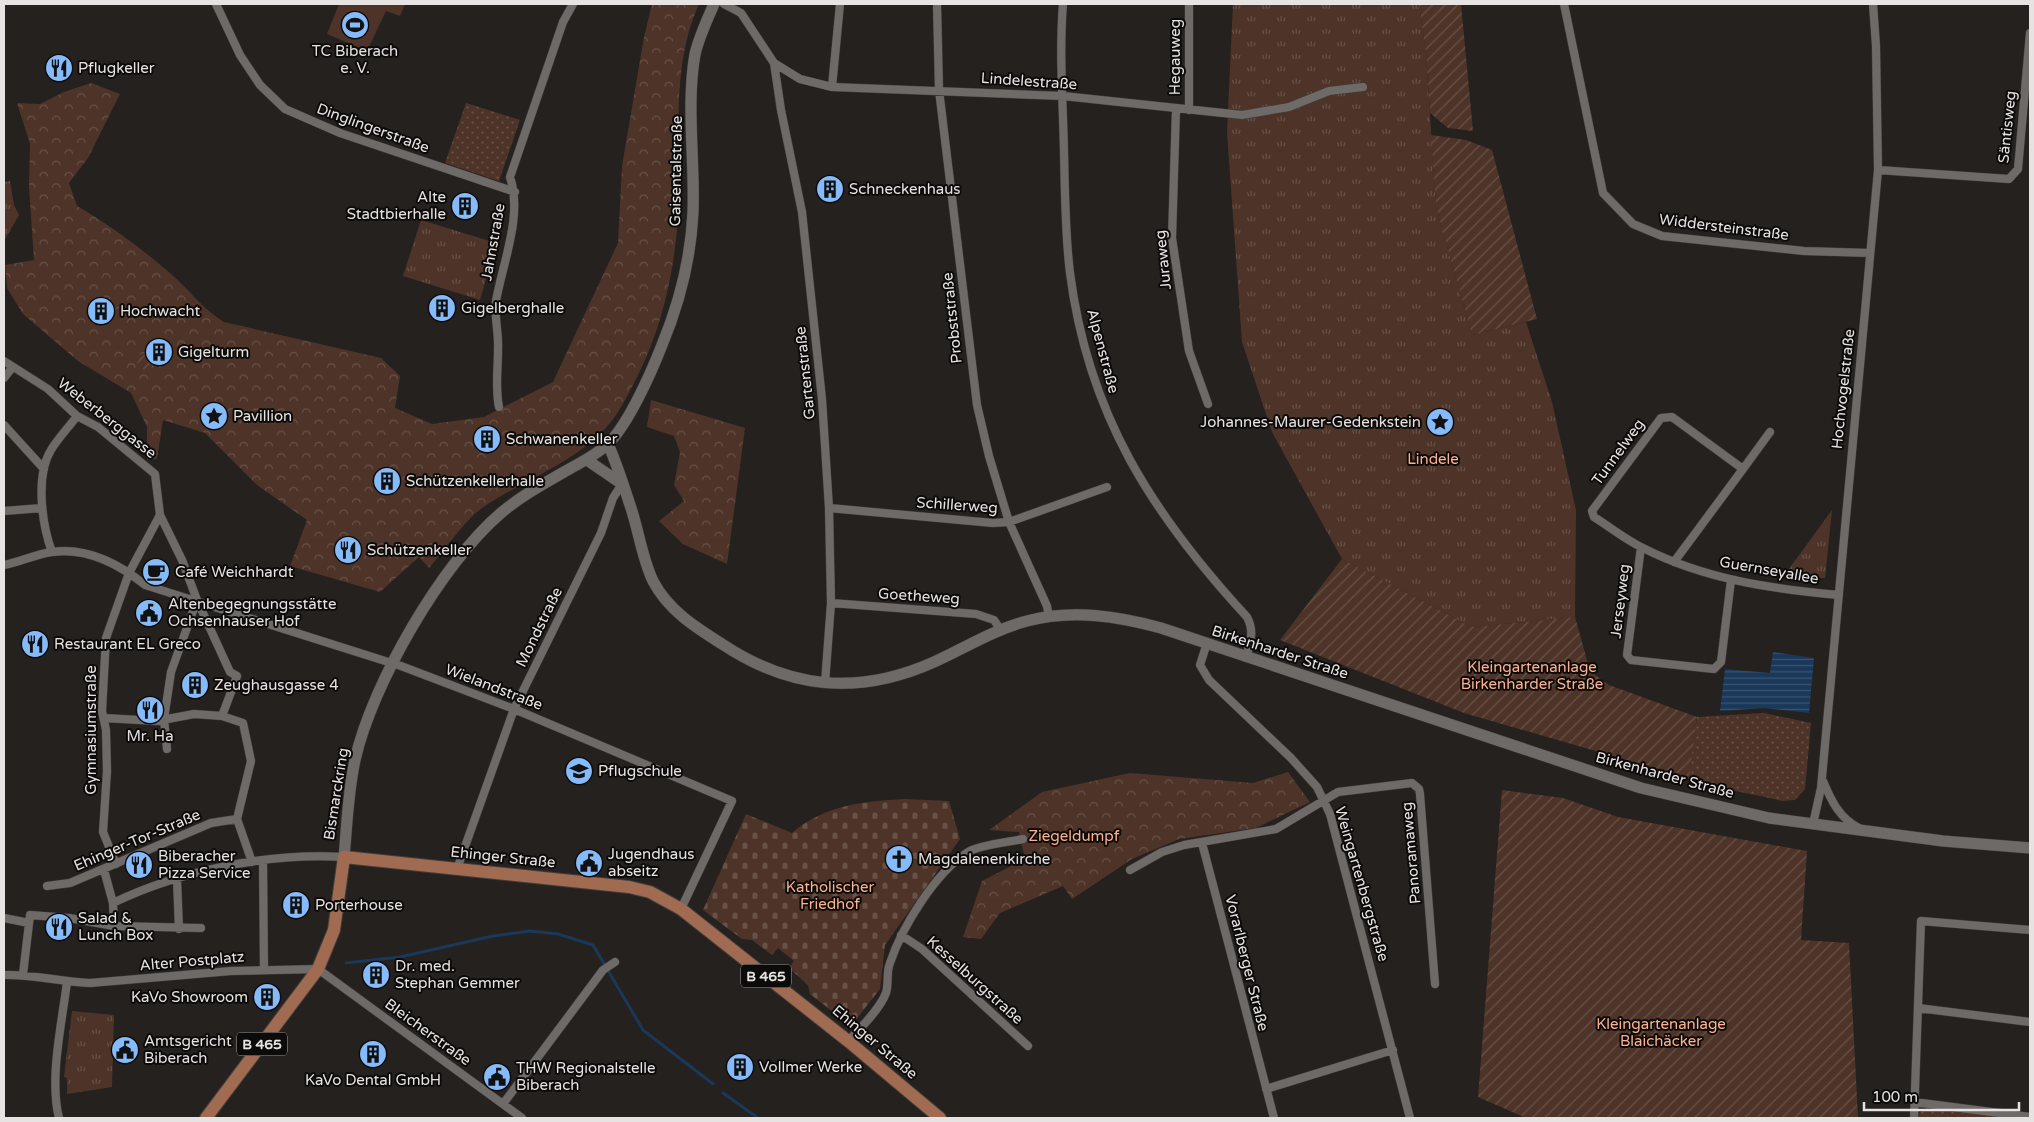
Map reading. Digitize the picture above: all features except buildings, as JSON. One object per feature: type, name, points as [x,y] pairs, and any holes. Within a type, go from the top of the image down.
[{"type":"main road","name":"Gaisentalstraße","points":[[608,444],[629,413],[662,345],[680,290],[693,213],[692,122],[696,54],[714,4]]},
{"type":"main road","name":"Bismarckring","points":[[206,1118],[318,969],[334,930],[356,759],[370,714],[393,664],[427,603],[470,546],[498,515],[514,502],[587,460],[608,444]]},
{"type":"main road","name":"Birkenharder Straße","points":[[608,444],[653,581],[667,601],[685,620],[740,656],[773,671],[802,680],[825,683],[881,681],[932,663],[1000,629],[1049,617],[1107,615],[1161,628],[1246,658],[1641,788],[1733,810],[1813,824],[1943,841],[2030,848]]},
{"type":"main road","points":[[587,460],[622,484]]},
{"type":"main road","name":"Ehinger Straße","points":[[344,857],[635,888],[666,899],[848,1041],[940,1118]]},
{"type":"street","name":"Dinglingerstraße","points":[[216,4],[240,55],[260,85],[285,109],[340,133],[515,192]]},
{"type":"street","name":"Jahnstraße","points":[[499,407],[496,393],[498,349],[496,303],[510,237],[515,192],[510,177],[563,22],[573,4]]},
{"type":"street","name":"Lindelestraße","points":[[724,4],[741,13],[774,63],[800,79],[832,87],[1063,96],[1242,115],[1289,107],[1329,91],[1363,87]]},
{"type":"street","points":[[832,87],[840,4]]},
{"type":"street","name":"Probststraße","points":[[937,4],[939,90],[977,406],[989,456],[1009,522],[1046,606],[1049,617]]},
{"type":"street","name":"Alpenstraße","points":[[1064,4],[1063,96],[1070,272],[1083,340],[1091,370],[1106,412],[1148,490],[1195,559],[1247,617],[1252,626],[1253,636],[1246,658]]},
{"type":"street","name":"Hegauweg","points":[[1189,4],[1189,110]]},
{"type":"street","name":"Widdersteinstraße","points":[[1564,4],[1594,161],[1603,193],[1633,224],[1662,236],[1804,251],[1870,253]]},
{"type":"street","name":"Hochvogelstraße","points":[[1813,824],[1822,777],[1878,170],[1876,46],[1873,4]]},
{"type":"street","name":"Säntisweg","points":[[1878,170],[2010,179],[2018,169],[2030,33]]},
{"type":"street","name":"Gartenstraße","points":[[774,63],[802,212],[822,400],[829,508],[831,603],[825,683]]},
{"type":"street","name":"Juraweg","points":[[1176,109],[1172,238],[1189,351],[1208,404]]},
{"type":"street","name":"Weberberggasse","points":[[4,361],[12,368],[48,389],[77,416],[98,427],[155,474],[160,515],[182,560],[197,600],[230,672],[237,676],[222,716]]},
{"type":"street","points":[[4,378],[12,368]]},
{"type":"street","points":[[4,565],[52,552],[42,508],[44,469],[50,450],[77,416]]},
{"type":"street","name":"Tunnelweg","points":[[1592,511],[1660,418],[1672,417],[1742,469]]},
{"type":"street","points":[[4,425],[44,469]]},
{"type":"street","points":[[1674,562],[1770,432]]},
{"type":"street","name":"Mondstraße","points":[[457,869],[514,709],[601,533],[613,498],[622,484]]},
{"type":"street","name":"Schillerweg","points":[[829,508],[993,523],[1009,522],[1107,487]]},
{"type":"street","points":[[4,510],[42,508]]},
{"type":"street","name":"Guernseyallee","points":[[1592,511],[1594,517],[1641,548],[1674,562],[1731,580],[1780,589],[1839,595]]},
{"type":"street","name":"Gymnasiumstraße","points":[[116,864],[103,832],[107,771],[102,712],[106,638],[129,573],[160,515]]},
{"type":"street","name":"Jerseyweg","points":[[1641,548],[1627,656],[1631,660],[1714,669],[1721,662],[1731,580]]},
{"type":"street","name":"Wielandstraße","points":[[52,552],[94,555],[129,573],[145,585],[393,664],[514,709],[732,801],[681,909]]},
{"type":"street","points":[[167,749],[164,719],[171,672],[197,600]]},
{"type":"street","name":"Goetheweg","points":[[831,603],[976,614],[994,620],[1000,629]]},
{"type":"street","name":"Weingartenbergstraße","points":[[1207,643],[1200,665],[1209,680],[1291,758],[1317,787],[1330,814],[1410,1118]]},
{"type":"street","points":[[104,718],[157,721],[194,714],[222,716],[244,723],[250,761],[237,820],[252,862]]},
{"type":"street","name":"Hochvogelstraße","points":[[1822,777],[1833,804],[1849,823],[1865,831]]},
{"type":"street","name":"Panoramaweg","points":[[1324,800],[1338,792],[1406,782],[1419,789],[1435,984]]},
{"type":"street","points":[[1130,870],[1162,852],[1184,845],[1276,829],[1324,800]]},
{"type":"street","name":"Ehinger-Tor-Straße","points":[[48,886],[70,884],[211,822],[237,820]]},
{"type":"street","points":[[848,1041],[867,1021],[886,993],[889,965],[901,935],[947,870],[969,851],[1023,838]]},
{"type":"street","name":"Vorarlberger Straße","points":[[1202,843],[1274,1118]]},
{"type":"street","points":[[113,903],[177,879],[252,862],[318,855],[344,857]]},
{"type":"street","points":[[262,861],[264,970]]},
{"type":"street","points":[[104,870],[113,903],[114,926]]},
{"type":"street","points":[[177,879],[179,929]]},
{"type":"street","points":[[4,918],[69,918],[114,926],[179,929],[202,928]]},
{"type":"street","points":[[23,974],[30,919]]},
{"type":"street","points":[[1914,1118],[1921,921],[2030,930]]},
{"type":"street","name":"Kesselburgstraße","points":[[901,935],[922,949],[1028,1046]]},
{"type":"street","points":[[503,1104],[603,970],[615,962]]},
{"type":"street","name":"Alter Postplatz","points":[[4,975],[23,974],[67,982],[107,983],[264,970],[318,969]]},
{"type":"street","name":"Bleicherstraße","points":[[318,969],[522,1118]]},
{"type":"street","points":[[59,1118],[57,1108],[57,1056],[67,982]]},
{"type":"street","points":[[1918,1008],[2030,1022]]},
{"type":"street","points":[[1266,1089],[1393,1050]]},
{"type":"street","points":[[1914,1102],[2030,1117]]},
{"type":"green space","name":"TC Biberach e. V.","points":[[339,4],[405,4],[400,16],[386,11],[367,51],[327,34]]},
{"type":"green space","points":[[652,4],[699,4],[690,29],[680,82],[678,217],[672,268],[654,339],[634,384],[608,425],[593,440],[557,465],[482,508],[462,527],[429,568],[419,557],[380,592],[290,566],[307,520],[257,485],[205,433],[163,420],[157,459],[147,460],[147,427],[131,393],[78,361],[23,314],[7,288],[5,265],[34,260],[29,187],[30,144],[17,103],[40,104],[64,92],[91,83],[120,94],[88,158],[69,183],[77,206],[113,229],[148,255],[177,279],[202,305],[224,322],[381,358],[400,376],[395,408],[432,424],[484,417],[553,382],[618,243],[622,166],[644,37]]},
{"type":"green space","name":"Lindele","points":[[1233,4],[1419,4],[1426,54],[1436,207],[1472,335],[1526,322],[1552,402],[1576,510],[1575,617],[1472,627],[1342,559],[1272,432],[1242,342],[1227,132]]},
{"type":"green space","points":[[1419,4],[1461,4],[1473,131],[1448,128],[1430,113],[1426,54]]},
{"type":"green space","points":[[466,103],[520,120],[499,181],[445,163]]},
{"type":"green space","points":[[1431,135],[1466,140],[1492,150],[1537,319],[1472,335],[1436,207]]},
{"type":"green space","points":[[10,181],[14,205],[19,215],[4,241],[4,182]]},
{"type":"green space","points":[[421,220],[496,243],[480,300],[403,276]]},
{"type":"green space","points":[[140,354],[152,358],[149,371],[136,367]]},
{"type":"green space","points":[[651,400],[745,428],[727,564],[683,544],[659,521],[684,501],[674,485],[680,452],[674,436],[647,427]]},
{"type":"green space","points":[[1832,510],[1825,578],[1783,577]]},
{"type":"green space","name":"Kleingartenanlage Birkenharder Straße","points":[[1342,559],[1472,627],[1575,617],[1590,671],[1609,685],[1697,717],[1689,778],[1464,713],[1280,640]]},
{"type":"green space","points":[[1764,713],[1811,723],[1805,789],[1795,800],[1783,801],[1688,781],[1697,717]]},
{"type":"green space","name":"Ziegeldumpf","points":[[1288,772],[1310,802],[1256,828],[1179,839],[1132,859],[1072,899],[1063,886],[1000,913],[981,939],[963,937],[982,881],[1025,859],[1019,832],[989,830],[1042,792],[1130,773],[1253,783]]},
{"type":"green space","name":"Kleingartenanlage Blaichäcker","points":[[1502,790],[1563,798],[1618,817],[1807,851],[1801,940],[1849,943],[1858,1118],[1526,1118],[1478,1097]]},
{"type":"green space","name":"Katholischer Friedhof","points":[[905,799],[949,801],[960,839],[885,945],[880,989],[851,1026],[810,994],[808,985],[789,968],[794,961],[778,948],[772,955],[752,940],[742,939],[703,910],[746,814],[792,833],[804,824],[831,810],[860,803]]},
{"type":"green space","points":[[72,1011],[114,1015],[112,1087],[67,1094],[67,1078],[64,1077]]},
{"type":"green space","points":[[1926,1108],[2010,1118],[1917,1118],[1920,1112]]},
{"type":"water","points":[[1773,652],[1814,658],[1809,713],[1764,708],[1720,711],[1725,669],[1770,673]]},
{"type":"waterway","points":[[346,963],[400,957],[493,936],[530,931],[558,934],[593,945],[643,1030],[713,1084]]},
{"type":"waterway","points":[[723,1093],[758,1118]]},
{"type":"place","name":"TC Biberach e. V.","points":[[355,25]]},
{"type":"place","name":"Pflugkeller","points":[[59,68]]},
{"type":"place","name":"Schneckenhaus","points":[[830,189]]},
{"type":"place","name":"Alte Stadtbierhalle","points":[[465,206]]},
{"type":"place","name":"Gigelberghalle","points":[[442,308]]},
{"type":"place","name":"Hochwacht","points":[[101,311]]},
{"type":"place","name":"Gigelturm","points":[[159,352]]},
{"type":"place","name":"Pavillion","points":[[214,416]]},
{"type":"place","name":"Johannes-Maurer-Gedenkstein","points":[[1440,422]]},
{"type":"place","name":"Schwanenkeller","points":[[487,439]]},
{"type":"place","name":"Schützenkellerhalle","points":[[387,481]]},
{"type":"place","name":"Schützenkeller","points":[[348,550]]},
{"type":"place","name":"Café Weichhardt","points":[[156,572]]},
{"type":"place","name":"Altenbegegnungsstätte Ochsenhauser Hof","points":[[149,613]]},
{"type":"place","name":"Restaurant EL Greco","points":[[35,644]]},
{"type":"place","name":"Zeughausgasse 4","points":[[195,685]]},
{"type":"place","name":"Mr. Ha","points":[[150,710]]},
{"type":"place","name":"Pflugschule","points":[[579,771]]},
{"type":"place","name":"Magdalenenkirche","points":[[899,859]]},
{"type":"place","name":"Jugendhaus abseitz","points":[[589,863]]},
{"type":"place","name":"Biberacher Pizza Service","points":[[139,865]]},
{"type":"place","name":"Porterhouse","points":[[296,905]]},
{"type":"place","name":"Salad & Lunch Box","points":[[59,927]]},
{"type":"place","name":"Dr. med. Stephan Gemmer","points":[[376,975]]},
{"type":"place","name":"KaVo Showroom","points":[[267,997]]},
{"type":"place","name":"Amtsgericht Biberach","points":[[125,1050]]},
{"type":"place","name":"KaVo Dental GmbH","points":[[373,1054]]},
{"type":"place","name":"Vollmer Werke","points":[[740,1067]]},
{"type":"place","name":"THW Regionalstelle Biberach","points":[[497,1077]]}]
